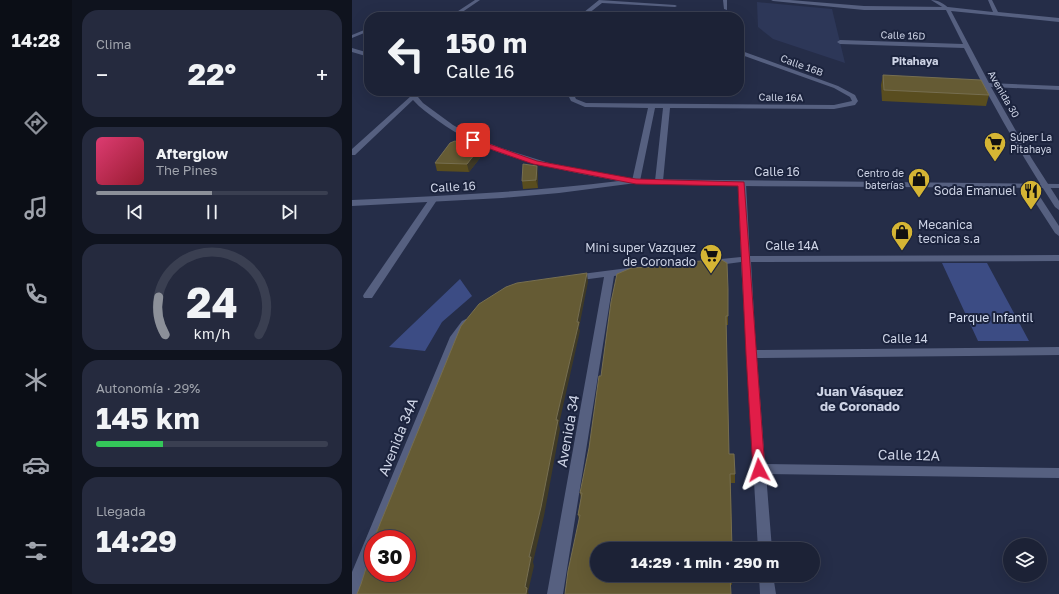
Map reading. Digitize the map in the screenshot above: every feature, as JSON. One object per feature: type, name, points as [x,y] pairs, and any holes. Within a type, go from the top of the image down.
[{"type":"street","points":[[460,12],[478,0]]},
{"type":"street","points":[[587,12],[601,0],[675,6]]},
{"type":"street","points":[[773,0],[864,8],[948,10],[1059,20]]},
{"type":"street","points":[[990,0],[996,14]]},
{"type":"street","name":"Avenida 30","points":[[948,10],[985,85],[1044,185],[1059,207]]},
{"type":"street","name":"Calle 16D","points":[[840,42],[966,46]]},
{"type":"street","points":[[352,50],[364,54]]},
{"type":"street","name":"Calle 16B","points":[[744,54],[836,87],[853,96],[855,101]]},
{"type":"street","points":[[985,85],[1059,88]]},
{"type":"street","points":[[352,153],[410,96]]},
{"type":"street","points":[[414,96],[441,120],[473,140],[535,163],[636,182],[652,106]]},
{"type":"street","name":"Calle 16A","points":[[572,96],[573,100],[585,105],[834,108],[853,104],[855,101]]},
{"type":"street","points":[[659,182],[667,106]]},
{"type":"street","name":"Calle 16","points":[[352,203],[433,200],[552,192],[636,182],[1059,186]]},
{"type":"street","points":[[742,184],[745,259],[764,542]]},
{"type":"street","points":[[1028,185],[1059,233]]},
{"type":"street","points":[[368,296],[433,200]]},
{"type":"street","name":"Calle 14A","points":[[698,264],[745,259],[1059,258]]},
{"type":"street","points":[[563,279],[642,270]]},
{"type":"street","name":"Avenida 34","points":[[555,594],[610,273]]},
{"type":"street","name":"Avenida 34A","points":[[352,590],[455,337],[474,314]]},
{"type":"street","name":"Calle 14","points":[[751,354],[1059,351]]},
{"type":"street","name":"Calle 12A","points":[[759,470],[1059,473]]},
{"type":"street","points":[[767,582],[768,594]]},
{"type":"lane","points":[[725,0],[726,8]]},
{"type":"lane","points":[[932,0],[940,3],[948,10]]},
{"type":"lane","points":[[352,37],[364,31]]},
{"type":"shaded area","points":[[757,2],[832,9],[845,63],[773,39],[758,27]]},
{"type":"green space","name":"Parque Infantil","points":[[942,263],[987,263],[1029,341],[978,341]]},
{"type":"green space","points":[[460,279],[472,296],[442,322],[425,351],[389,347]]},
{"type":"building","points":[[883,75],[981,80],[989,95],[884,90]]},
{"type":"building","points":[[455,141],[478,150],[467,164],[435,163],[450,143]]},
{"type":"building","points":[[523,164],[537,166],[536,180],[522,181]]},
{"type":"building","points":[[720,259],[727,263],[728,316],[726,316],[729,454],[734,454],[735,474],[730,474],[732,542],[590,542],[590,582],[730,582],[731,594],[565,594],[568,571],[580,515],[578,515],[582,493],[580,493],[589,448],[599,376],[601,376],[611,302],[617,274],[631,268]]},
{"type":"building","points":[[587,273],[577,322],[579,322],[556,420],[558,420],[541,507],[529,557],[531,557],[525,587],[527,588],[526,594],[357,594],[364,574],[364,582],[416,582],[416,530],[377,530],[461,326],[479,304],[506,287],[517,283]]},
{"type":"place","name":"Súper La Pitahaya","points":[[995,162]]},
{"type":"place","name":"Centro de baterías","points":[[919,198]]},
{"type":"place","name":"Soda Emanuel","points":[[1031,210]]},
{"type":"place","name":"Mecanica tecnica s.a","points":[[902,252]]},
{"type":"place","name":"Mini super Vazquez de Coronado","points":[[711,274]]},
{"type":"district","name":"Pitahaya","points":[[915,61]]},
{"type":"district","name":"Juan Vásquez de Coronado","points":[[860,398]]},
{"type":"route","points":[[473,140],[535,163],[636,182],[742,184],[745,259],[759,470]]}]
